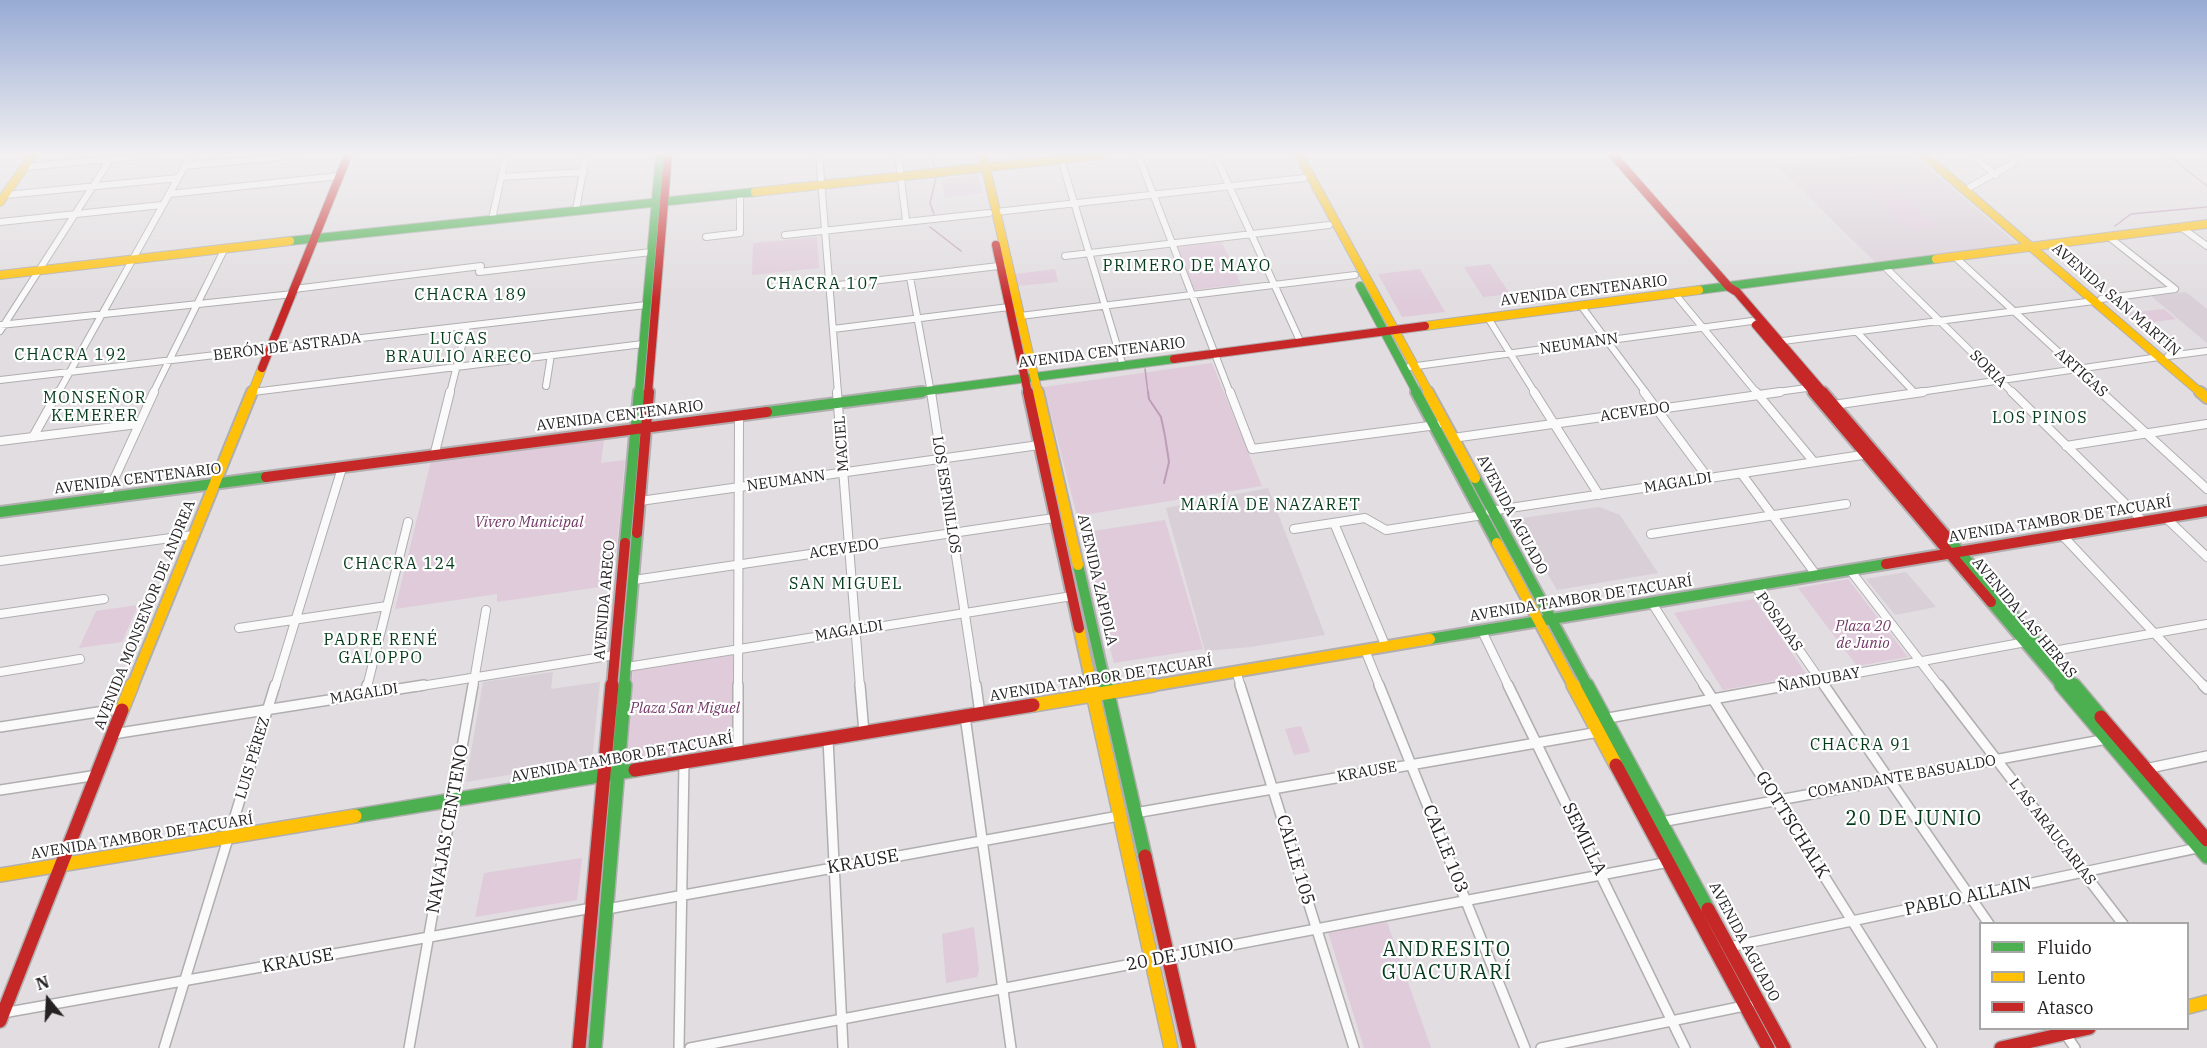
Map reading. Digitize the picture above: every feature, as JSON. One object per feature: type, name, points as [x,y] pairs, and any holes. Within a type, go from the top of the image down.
[{"type":"main road","name":"AVENIDA MONSEÑOR DE ANDREA","points":[[2,1017],[193,534],[328,204]]},
{"type":"main road","points":[[0,274],[640,204]]},
{"type":"main road","name":"AVENIDA ARECO","points":[[596,1048],[640,501],[643,344],[651,252],[660,204]]},
{"type":"main road","name":"AVENIDA ARECO","points":[[579,1048],[615,655],[641,429],[660,204]]},
{"type":"main road","name":"AVENIDA ZAPIOLA","points":[[991,204],[1004,266],[1009,307],[1030,378],[1108,693],[1189,1048]]},
{"type":"main road","name":"AVENIDA AGUADO","points":[[1318,204],[1355,275],[1410,367],[1486,513],[1661,822],[1784,1048]]},
{"type":"main road","name":"AVENIDA AGUADO","points":[[1324,204],[1389,331]]},
{"type":"main road","name":"AVENIDA LAS HERAS","points":[[1656,204],[1729,287],[1737,292],[1775,342],[2031,642],[2107,739],[2188,834],[2205,842]]},
{"type":"main road","name":"AVENIDA SAN MARTÍN","points":[[1984,204],[2164,357],[2207,398]]},
{"type":"main road","name":"AVENIDA SAN MARTÍN","points":[[1988,204],[2036,247]]},
{"type":"main road","name":"AVENIDA CENTENARIO","points":[[0,512],[2207,224]]},
{"type":"main road","name":"AVENIDA ZAPIOLA","points":[[1004,266],[1020,316],[1039,445],[1054,518],[1171,1048]]},
{"type":"main road","name":"AVENIDA LAS HERAS","points":[[1729,287],[1729,293],[1752,321],[1775,342]]},
{"type":"main road","name":"AVENIDA SAN MARTÍN","points":[[2164,357],[2207,389]]},
{"type":"main road","name":"AVENIDA LAS HERAS","points":[[1813,387],[1833,405],[1870,453]]},
{"type":"main road","name":"AVENIDA AGUADO","points":[[1440,424],[1453,438],[1486,513]]},
{"type":"main road","name":"AVENIDA TAMBOR DE TACUARÍ","points":[[0,875],[2207,511]]},
{"type":"main road","name":"AVENIDA AGUADO","points":[[1546,620],[1599,732],[1768,1048]]},
{"type":"main road","name":"AVENIDA LAS HERAS","points":[[2040,653],[2145,769],[2205,842]]},
{"type":"main road","points":[[2189,1006],[2207,1002]]},
{"type":"main road","points":[[2001,1048],[2064,1031]]},
{"type":"street","points":[[1,327],[81,204]]},
{"type":"street","points":[[492,219],[495,204]]},
{"type":"street","points":[[576,210],[577,204]]},
{"type":"street","points":[[706,237],[740,233],[740,204]]},
{"type":"street","name":"MACIEL","points":[[823,204],[864,733]]},
{"type":"street","points":[[904,204],[906,220]]},
{"type":"street","points":[[785,235],[1066,204]]},
{"type":"street","points":[[1074,204],[1123,366]]},
{"type":"street","points":[[1157,204],[1252,449],[1440,424]]},
{"type":"street","points":[[1237,204],[1301,343]]},
{"type":"street","points":[[0,222],[162,205]]},
{"type":"street","points":[[33,437],[162,205]]},
{"type":"street","points":[[1065,256],[1329,225]]},
{"type":"street","points":[[2182,228],[2207,246]]},
{"type":"street","points":[[1775,342],[2175,289],[2109,237]]},
{"type":"street","points":[[105,499],[138,424],[225,248]]},
{"type":"street","points":[[1,327],[480,269],[651,252]]},
{"type":"street","name":"ARTIGAS","points":[[1955,257],[2207,489]]},
{"type":"street","points":[[830,286],[1004,266]]},
{"type":"street","name":"SORIA","points":[[1885,267],[2144,522]]},
{"type":"street","points":[[1020,316],[1355,275]]},
{"type":"street","name":"LOS ESPINILLOS","points":[[910,277],[931,391],[980,714]]},
{"type":"street","points":[[1675,294],[1814,462]]},
{"type":"street","name":"BERÓN DE ASTRADA","points":[[0,380],[646,305]]},
{"type":"street","points":[[833,329],[1009,307]]},
{"type":"street","points":[[1582,307],[1708,478]]},
{"type":"street","points":[[1488,318],[1599,495]]},
{"type":"street","name":"NEUMANN","points":[[1410,367],[1752,321]]},
{"type":"street","points":[[434,456],[467,326]]},
{"type":"street","points":[[1857,332],[1915,393]]},
{"type":"street","points":[[253,392],[643,344]]},
{"type":"street","points":[[1833,405],[2207,351]]},
{"type":"street","points":[[546,386],[551,355]]},
{"type":"street","name":"ACEVEDO","points":[[1453,438],[1813,387]]},
{"type":"street","points":[[738,754],[739,416]]},
{"type":"street","points":[[0,441],[138,424]]},
{"type":"street","points":[[2066,446],[2207,424]]},
{"type":"street","name":"NEUMANN","points":[[640,501],[1039,445]]},
{"type":"street","name":"MAGALDI","points":[[1294,529],[1365,518],[1386,530],[1870,453]]},
{"type":"street","name":"LUIS PÉREZ","points":[[164,1048],[342,468]]},
{"type":"street","points":[[1741,473],[1817,576]]},
{"type":"street","points":[[1651,534],[1846,504]]},
{"type":"street","name":"ACEVEDO","points":[[634,580],[1054,518]]},
{"type":"street","points":[[2166,518],[2207,557]]},
{"type":"street","points":[[366,694],[408,522]]},
{"type":"street","points":[[1334,523],[1386,647]]},
{"type":"street","points":[[0,561],[193,534]]},
{"type":"street","points":[[2062,535],[2207,689]]},
{"type":"street","name":"L AS ARAUCARIAS","points":[[1850,570],[2121,922]]},
{"type":"street","name":"POSADAS","points":[[1755,586],[1988,922]]},
{"type":"street","name":"MAGALDI","points":[[627,667],[1072,596]]},
{"type":"street","points":[[0,614],[105,599]]},
{"type":"street","name":"GOTTSCHALK","points":[[1652,603],[1932,1048]]},
{"type":"street","points":[[239,628],[387,606]]},
{"type":"street","name":"NAVAJAS CENTENO","points":[[409,1048],[486,610]]},
{"type":"street","points":[[2040,653],[2207,624]]},
{"type":"street","name":"SEMILLA","points":[[1482,631],[1685,1048]]},
{"type":"street","name":"ÑANDUBAY","points":[[1603,718],[2031,642]]},
{"type":"street","name":"CALLE 103","points":[[1365,650],[1525,1048]]},
{"type":"street","name":"MAGALDI","points":[[113,734],[615,655]]},
{"type":"street","points":[[0,672],[80,659]]},
{"type":"street","name":"CALLE 105","points":[[1236,671],[1354,1048]]},
{"type":"street","points":[[0,727],[124,708]]},
{"type":"street","points":[[965,716],[1011,1048]]},
{"type":"street","name":"KRAUSE","points":[[1135,813],[1599,732]]},
{"type":"street","points":[[828,739],[843,1048]]},
{"type":"street","name":"COMANDANTE BASUALDO","points":[[1661,822],[2107,739]]},
{"type":"street","points":[[2145,769],[2207,756]]},
{"type":"street","points":[[679,1048],[684,763]]},
{"type":"street","points":[[0,790],[98,775]]},
{"type":"street","name":"KRAUSE","points":[[607,909],[1119,816]]},
{"type":"street","points":[[2188,834],[2205,842]]},
{"type":"street","name":"PABLO ALLAIN","points":[[1729,947],[2083,872],[2205,842]]},
{"type":"street","name":"20 DE JUNIO","points":[[690,1048],[1669,862]]},
{"type":"street","name":"KRAUSE","points":[[2,1017],[185,981],[592,908]]},
{"type":"street","points":[[1542,1048],[1759,1003]]},
{"type":"street","points":[[2064,1031],[2075,1048]]},
{"type":"shaded area","points":[[1816,204],[1971,204],[2017,244],[1876,263]]},
{"type":"shaded area","points":[[2186,292],[2207,309],[2207,343],[2151,296]]},
{"type":"shaded area","points":[[1268,488],[1325,635],[1250,647],[1205,651],[1166,508]]},
{"type":"shaded area","points":[[1599,507],[1620,515],[1658,573],[1557,590],[1515,519]]},
{"type":"shaded area","points":[[1906,572],[1936,607],[1895,615],[1866,579]]},
{"type":"shaded area","points":[[553,672],[551,689],[600,682],[592,761],[466,782],[483,682]]},
{"type":"green space","points":[[1883,204],[1912,204],[1938,227],[1913,231]]},
{"type":"green space","points":[[817,237],[819,268],[752,275],[753,243]]},
{"type":"green space","points":[[1222,242],[1241,284],[1194,290],[1177,247]]},
{"type":"green space","points":[[1490,264],[1510,294],[1483,297],[1464,267]]},
{"type":"green space","points":[[1055,269],[1058,282],[1018,286],[1015,274]]},
{"type":"green space","points":[[1420,269],[1445,312],[1402,317],[1378,274]]},
{"type":"green space","points":[[2164,309],[2176,319],[2139,324],[2127,313]]},
{"type":"green space","points":[[1212,363],[1262,486],[1077,516],[1044,387]]},
{"type":"green space","points":[[1033,386],[1183,1048],[1176,1048],[1029,387]]},
{"type":"green space","name":"Vivero Municipal","points":[[604,439],[601,463],[625,460],[613,585],[497,602],[497,594],[395,609],[431,461]]},
{"type":"green space","points":[[1165,520],[1203,649],[1114,663],[1080,533]]},
{"type":"green space","name":"Plaza 20 de Junio","points":[[1848,579],[1908,657],[1857,666],[1798,588]]},
{"type":"green space","points":[[1754,599],[1807,675],[1723,690],[1674,613]]},
{"type":"green space","points":[[138,605],[122,642],[79,648],[96,611]]},
{"type":"green space","name":"Plaza San Miguel","points":[[733,655],[734,746],[625,766],[633,671]]},
{"type":"green space","points":[[1301,726],[1310,752],[1294,755],[1285,729]]},
{"type":"green space","points":[[582,858],[577,900],[475,917],[484,873]]},
{"type":"green space","points":[[1387,922],[1431,1048],[1364,1048],[1328,932]]},
{"type":"green space","points":[[974,927],[979,970],[977,977],[946,983],[942,934]]},
{"type":"waterway","points":[[930,204],[934,214]]},
{"type":"waterway","points":[[2115,226],[2131,214],[2207,207]]},
{"type":"waterway","points":[[930,227],[961,251]]},
{"type":"waterway","points":[[1145,369],[1148,393]]},
{"type":"waterway","points":[[1148,392],[1149,399],[1161,417],[1165,436],[1169,462],[1164,483]]},
{"type":"traffic: fast","points":[[290,241],[642,204]]},
{"type":"traffic: fast","points":[[625,543],[656,204]]},
{"type":"traffic: fast","points":[[1699,290],[1936,259]]},
{"type":"traffic: fast","points":[[1360,286],[1497,543]]},
{"type":"traffic: fast","points":[[767,412],[1174,359]]},
{"type":"traffic: fast","points":[[0,512],[266,477]]},
{"type":"traffic: fast","points":[[1475,478],[1708,909]]},
{"type":"traffic: fast","points":[[595,1048],[637,533]]},
{"type":"traffic: fast","points":[[1947,537],[2101,717]]},
{"type":"traffic: fast","points":[[1430,639],[1886,564]]},
{"type":"traffic: fast","points":[[1078,565],[1145,856]]},
{"type":"traffic: fast","points":[[1991,602],[2207,857]]},
{"type":"traffic: fast","points":[[355,816],[635,770]]},
{"type":"traffic: slow","points":[[994,204],[1078,565]]},
{"type":"traffic: slow","points":[[1326,204],[1475,478]]},
{"type":"traffic: slow","points":[[1981,204],[2207,398]]},
{"type":"traffic: slow","points":[[1936,259],[2207,224]]},
{"type":"traffic: slow","points":[[0,275],[290,241]]},
{"type":"traffic: slow","points":[[1425,326],[1699,290]]},
{"type":"traffic: slow","points":[[122,710],[262,368]]},
{"type":"traffic: slow","points":[[1497,543],[1616,765]]},
{"type":"traffic: slow","points":[[1079,628],[1171,1048]]},
{"type":"traffic: slow","points":[[1033,705],[1430,639]]},
{"type":"traffic: slow","points":[[0,875],[355,816]]},
{"type":"traffic: slow","points":[[2189,1007],[2207,1002]]},
{"type":"traffic: jam","points":[[262,368],[328,204]]},
{"type":"traffic: jam","points":[[637,533],[664,204]]},
{"type":"traffic: jam","points":[[1656,204],[1729,287],[1737,292],[1947,537]]},
{"type":"traffic: jam","points":[[996,245],[1079,628]]},
{"type":"traffic: jam","points":[[1756,325],[1991,602]]},
{"type":"traffic: jam","points":[[1174,359],[1425,326]]},
{"type":"traffic: jam","points":[[266,477],[767,412]]},
{"type":"traffic: jam","points":[[1886,564],[2207,511]]},
{"type":"traffic: jam","points":[[579,1048],[625,543]]},
{"type":"traffic: jam","points":[[635,770],[1033,705]]},
{"type":"traffic: jam","points":[[0,1021],[122,710]]},
{"type":"traffic: jam","points":[[2101,717],[2207,840]]},
{"type":"traffic: jam","points":[[1616,765],[1768,1048]]},
{"type":"traffic: jam","points":[[1145,856],[1189,1048]]},
{"type":"traffic: jam","points":[[1708,909],[1784,1048]]},
{"type":"traffic: jam","points":[[2001,1048],[2080,1030]]},
{"type":"district","name":"PRIMERO DE MAYO","points":[[1187,266]]},
{"type":"district","name":"CHACRA 107","points":[[823,284]]},
{"type":"district","name":"CHACRA 189","points":[[471,295]]},
{"type":"district","name":"LUCAS BRAULIO ARECO","points":[[459,348]]},
{"type":"district","name":"CHACRA 192","points":[[71,355]]},
{"type":"district","name":"MONSEÑOR KEMERER","points":[[95,407]]},
{"type":"district","name":"LOS PINOS","points":[[2040,418]]},
{"type":"district","name":"MARÍA DE NAZARET","points":[[1271,505]]},
{"type":"district","name":"CHACRA 124","points":[[400,564]]},
{"type":"district","name":"SAN MIGUEL","points":[[846,584]]},
{"type":"district","name":"PADRE RENÉ GALOPPO","points":[[381,649]]},
{"type":"district","name":"CHACRA 91","points":[[1861,745]]},
{"type":"district","name":"20 DE JUNIO","points":[[1914,819]]},
{"type":"district","name":"ANDRESITO GUACURARÍ","points":[[1447,962]]}]
